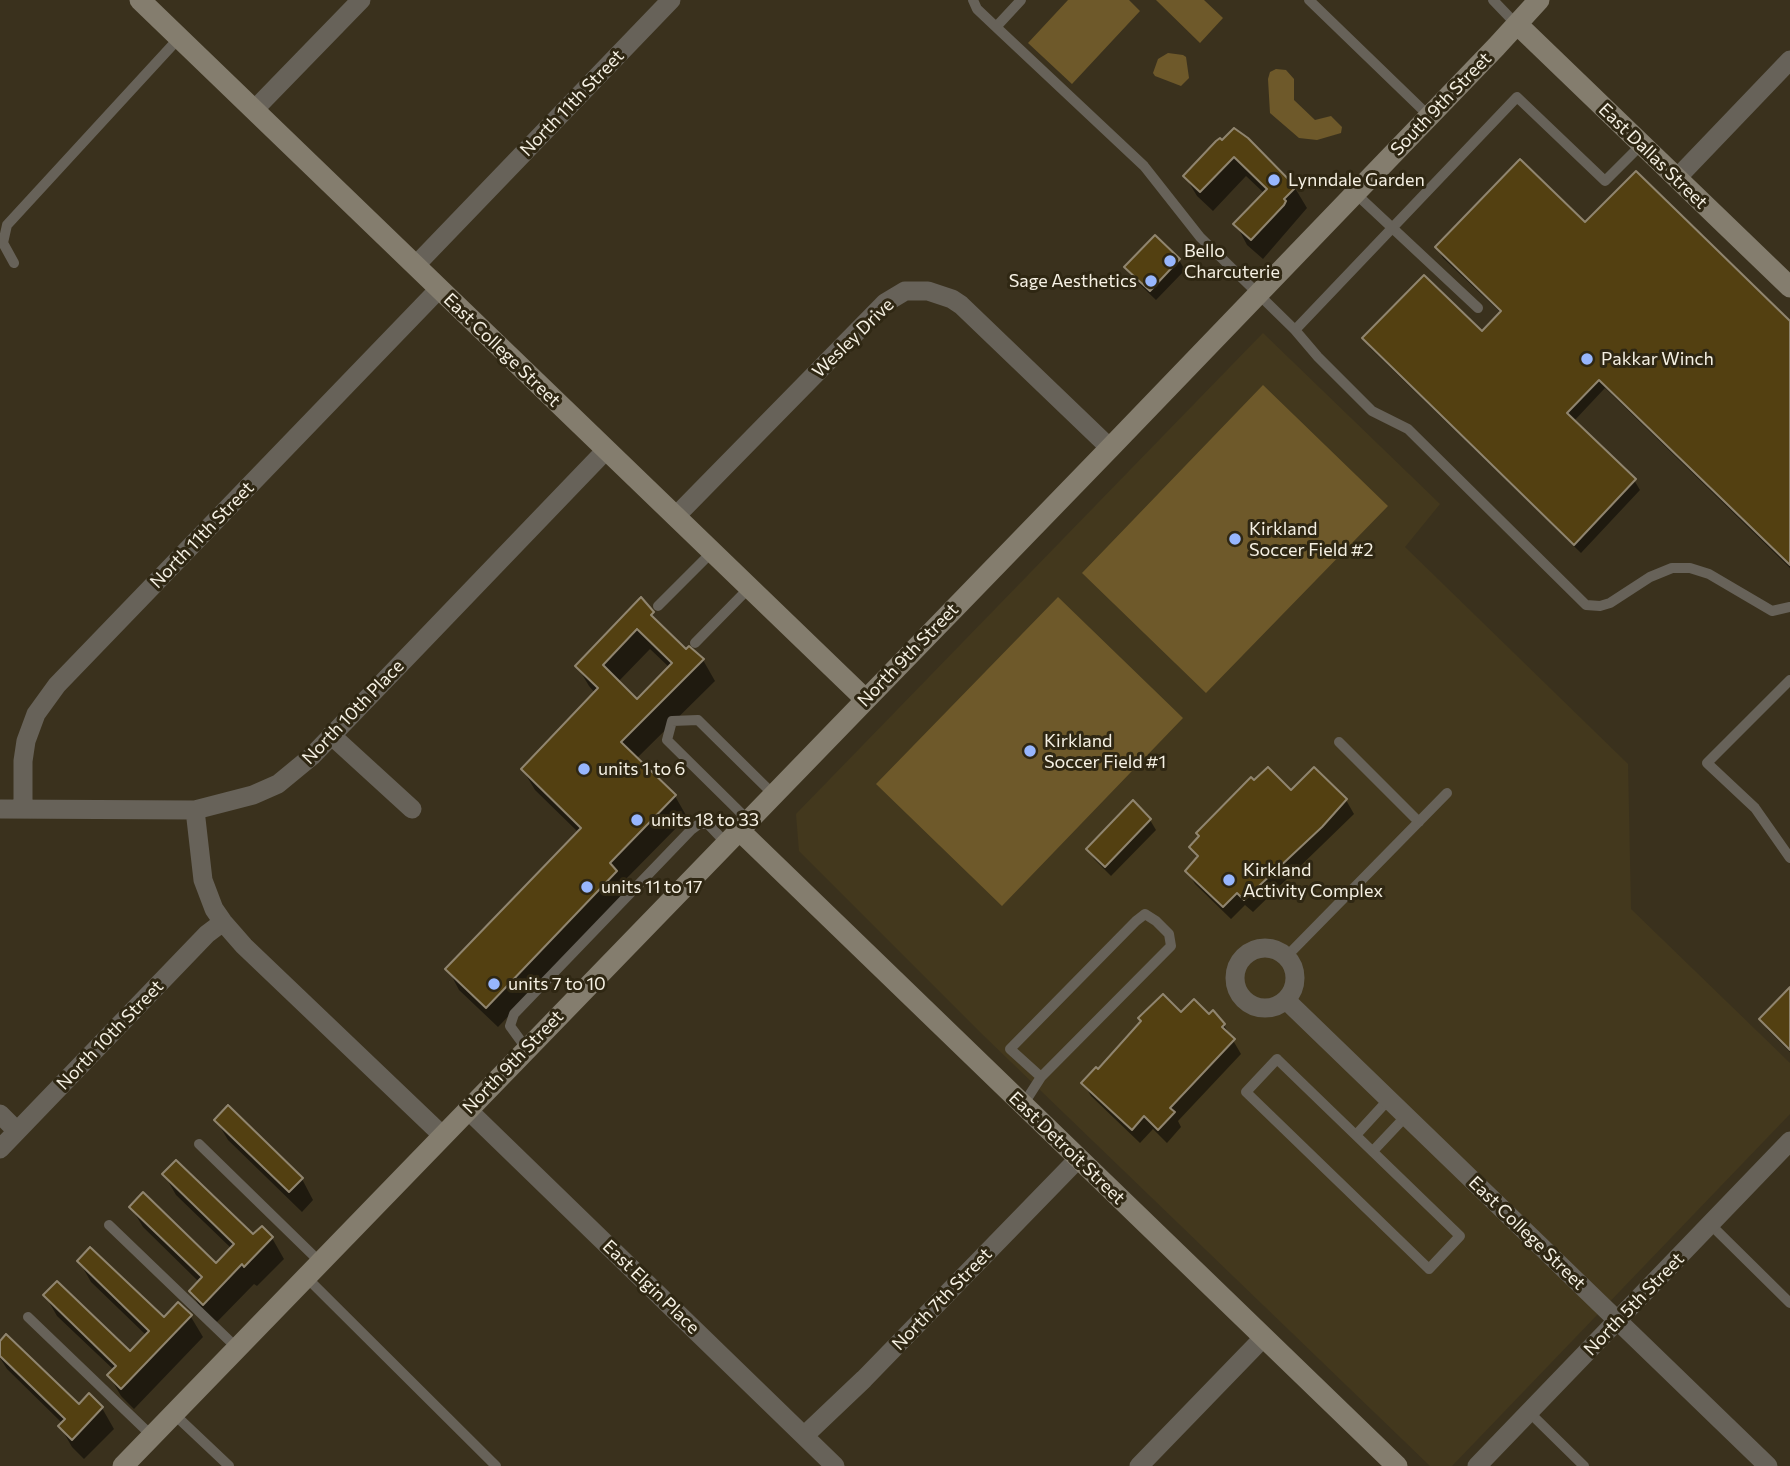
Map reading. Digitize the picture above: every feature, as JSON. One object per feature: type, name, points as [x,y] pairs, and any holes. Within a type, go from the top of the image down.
[{"type":"street","name":"East College Street","points":[[140,0],[865,699]]},
{"type":"street","points":[[254,110],[361,0]]},
{"type":"street","name":"North 11th Street","points":[[415,266],[671,0]]},
{"type":"street","name":"South 9th Street","points":[[1110,448],[1539,0]]},
{"type":"street","name":"East Dallas Street","points":[[1517,24],[1790,287]]},
{"type":"street","points":[[1677,178],[1790,60]]},
{"type":"street","name":"North 11th Street","points":[[23,808],[23,761],[26,741],[36,714],[57,685],[439,289]]},
{"type":"street","name":"Wesley Drive","points":[[675,517],[884,303],[905,291],[928,291],[961,305],[1110,448]]},
{"type":"street","name":"North 9th Street","points":[[123,1466],[1110,448]]},
{"type":"street","name":"North 10th Place","points":[[0,809],[195,810],[265,791],[301,767],[606,450]]},
{"type":"street","points":[[331,735],[412,809]]},
{"type":"street","points":[[195,810],[203,880],[214,909],[223,922],[244,946],[442,1135]]},
{"type":"street","name":"East Detroit Street","points":[[738,831],[1397,1466]]},
{"type":"street","name":"North 10th Street","points":[[0,1149],[207,934],[223,922]]},
{"type":"street","points":[[1271,948],[1286,957],[1293,965],[1295,984],[1286,1000],[1277,1006],[1257,1007],[1241,995],[1235,975],[1244,957],[1252,951],[1271,948]]},
{"type":"street","name":"East College Street","points":[[1286,1000],[1768,1466]]},
{"type":"street","name":"East Elgin Place","points":[[467,1109],[835,1466]]},
{"type":"street","points":[[0,1114],[18,1131]]},
{"type":"street","name":"North 5th Street","points":[[1477,1466],[1790,1140]]},
{"type":"street","name":"North 7th Street","points":[[804,1436],[864,1379],[1078,1159]]},
{"type":"street","points":[[1139,1466],[1264,1337]]},
{"type":"lane","points":[[973,0],[977,9],[1144,166],[1200,237],[1295,330],[1372,411],[1408,429],[1586,605],[1600,606],[1610,603],[1650,577],[1672,568],[1690,568],[1709,574],[1772,611],[1790,607]]},
{"type":"lane","points":[[996,27],[1021,0]]},
{"type":"lane","points":[[1309,0],[1429,116]]},
{"type":"lane","points":[[1493,0],[1517,24]]},
{"type":"lane","points":[[14,263],[3,243],[7,225],[180,38]]},
{"type":"lane","points":[[1295,330],[1517,97],[1605,181],[1642,144]]},
{"type":"lane","points":[[1355,193],[1478,309]]},
{"type":"lane","points":[[657,606],[712,552]]},
{"type":"lane","points":[[695,643],[749,588]]},
{"type":"lane","points":[[1790,680],[1707,763],[1755,808],[1790,858]]},
{"type":"lane","points":[[738,831],[667,740],[672,721],[698,720],[773,794]]},
{"type":"lane","points":[[1339,742],[1419,821]]},
{"type":"lane","points":[[1286,957],[1447,793]]},
{"type":"lane","points":[[526,1048],[510,1026],[514,1014],[682,840],[699,824],[738,831]]},
{"type":"lane","points":[[1023,1106],[1041,1077],[1171,946],[1169,934],[1156,921],[1145,914],[1136,920],[1010,1049],[1041,1077]]},
{"type":"lane","points":[[1278,1059],[1373,1151],[1460,1236],[1429,1269],[1246,1092],[1278,1059]]},
{"type":"lane","points":[[1356,1135],[1389,1099]]},
{"type":"lane","points":[[1373,1151],[1406,1116]]},
{"type":"lane","points":[[198,1144],[496,1466]]},
{"type":"lane","points":[[1710,1224],[1790,1303]]},
{"type":"lane","points":[[109,1225],[237,1348]]},
{"type":"lane","points":[[27,1317],[153,1436]]},
{"type":"lane","points":[[1529,1412],[1584,1466]]},
{"type":"lane","points":[[173,1414],[229,1466]]},
{"type":"shaded area","points":[[1068,0],[1129,0],[1140,11],[1072,84],[1028,43]]},
{"type":"shaded area","points":[[1156,0],[1204,0],[1223,18],[1200,43]]},
{"type":"shaded area","points":[[1168,53],[1186,57],[1189,78],[1181,86],[1153,73],[1158,59]]},
{"type":"shaded area","points":[[1276,69],[1286,70],[1294,79],[1294,100],[1315,120],[1331,116],[1342,127],[1341,133],[1317,140],[1299,138],[1270,113],[1268,79],[1270,72]]},
{"type":"shaded area","name":"Kirkland Activity Complex","points":[[1263,333],[1440,504],[1405,547],[1628,764],[1631,909],[1790,1063],[1790,1114],[1452,1466],[1430,1466],[983,1035],[799,851],[796,814]]},
{"type":"shaded area","name":"Kirkland Soccer Field #2","points":[[1263,385],[1388,506],[1206,693],[1082,573]]},
{"type":"shaded area","name":"Kirkland Soccer Field #1","points":[[1058,597],[1183,718],[1002,906],[876,784]]},
{"type":"building","name":"Lynndale Garden","points":[[1234,128],[1248,138],[1296,187],[1284,199],[1284,205],[1251,240],[1233,224],[1267,189],[1234,157],[1200,192],[1183,176],[1216,141],[1220,138],[1222,140]]},
{"type":"building","name":"Pakkar Winch","points":[[1520,159],[1585,222],[1636,171],[1790,321],[1790,565],[1599,380],[1567,413],[1636,479],[1574,545],[1362,338],[1424,275],[1482,331],[1501,311],[1435,247]]},
{"type":"building","points":[[1155,235],[1180,259],[1150,291],[1124,267]]},
{"type":"building","points":[[641,597],[654,612],[651,615],[686,649],[689,646],[704,659],[621,742],[676,795],[610,863],[617,871],[486,1008],[445,969],[581,828],[521,769],[598,688],[575,666]],"holes":[[[637,629],[672,663],[637,699],[603,665]]]},
{"type":"building","points":[[1268,767],[1291,790],[1314,767],[1347,799],[1322,827],[1244,900],[1237,893],[1223,907],[1185,871],[1198,856],[1189,847],[1199,836],[1196,833],[1251,777],[1254,780]]},
{"type":"building","points":[[1133,800],[1151,819],[1105,867],[1086,849]]},
{"type":"building","points":[[1790,987],[1790,1050],[1759,1019]]},
{"type":"building","points":[[1163,994],[1181,1012],[1194,999],[1209,1014],[1213,1010],[1225,1024],[1222,1027],[1235,1039],[1170,1108],[1175,1112],[1158,1130],[1144,1116],[1132,1130],[1081,1083],[1096,1067],[1098,1069],[1141,1021],[1138,1018]]},
{"type":"building","points":[[228,1105],[303,1178],[289,1192],[214,1120]]},
{"type":"building","points":[[176,1160],[253,1234],[262,1226],[273,1237],[244,1267],[242,1264],[203,1305],[189,1291],[202,1277],[129,1207],[143,1192],[216,1263],[234,1244],[162,1174]]},
{"type":"building","points":[[90,1247],[164,1317],[178,1302],[192,1315],[121,1389],[107,1375],[116,1366],[43,1295],[57,1281],[130,1351],[149,1331],[77,1261]]},
{"type":"building","points":[[6,1334],[79,1404],[89,1393],[103,1407],[72,1440],[58,1426],[65,1419],[0,1356],[0,1341]]},
{"type":"place","name":"Lynndale Garden","points":[[1274,180]]},
{"type":"place","name":"Bello Charcuterie","points":[[1170,261]]},
{"type":"place","name":"Sage Aesthetics","points":[[1151,281]]},
{"type":"place","name":"Pakkar Winch","points":[[1587,359]]},
{"type":"place","name":"Kirkland Soccer Field #2","points":[[1235,539]]},
{"type":"place","name":"Kirkland Soccer Field #1","points":[[1030,751]]},
{"type":"place","name":"units 1 to 6","points":[[584,769]]},
{"type":"place","name":"units 18 to 33","points":[[637,820]]},
{"type":"place","name":"Kirkland Activity Complex","points":[[1229,880]]},
{"type":"place","name":"units 11 to 17","points":[[587,887]]},
{"type":"place","name":"units 7 to 10","points":[[494,984]]}]
